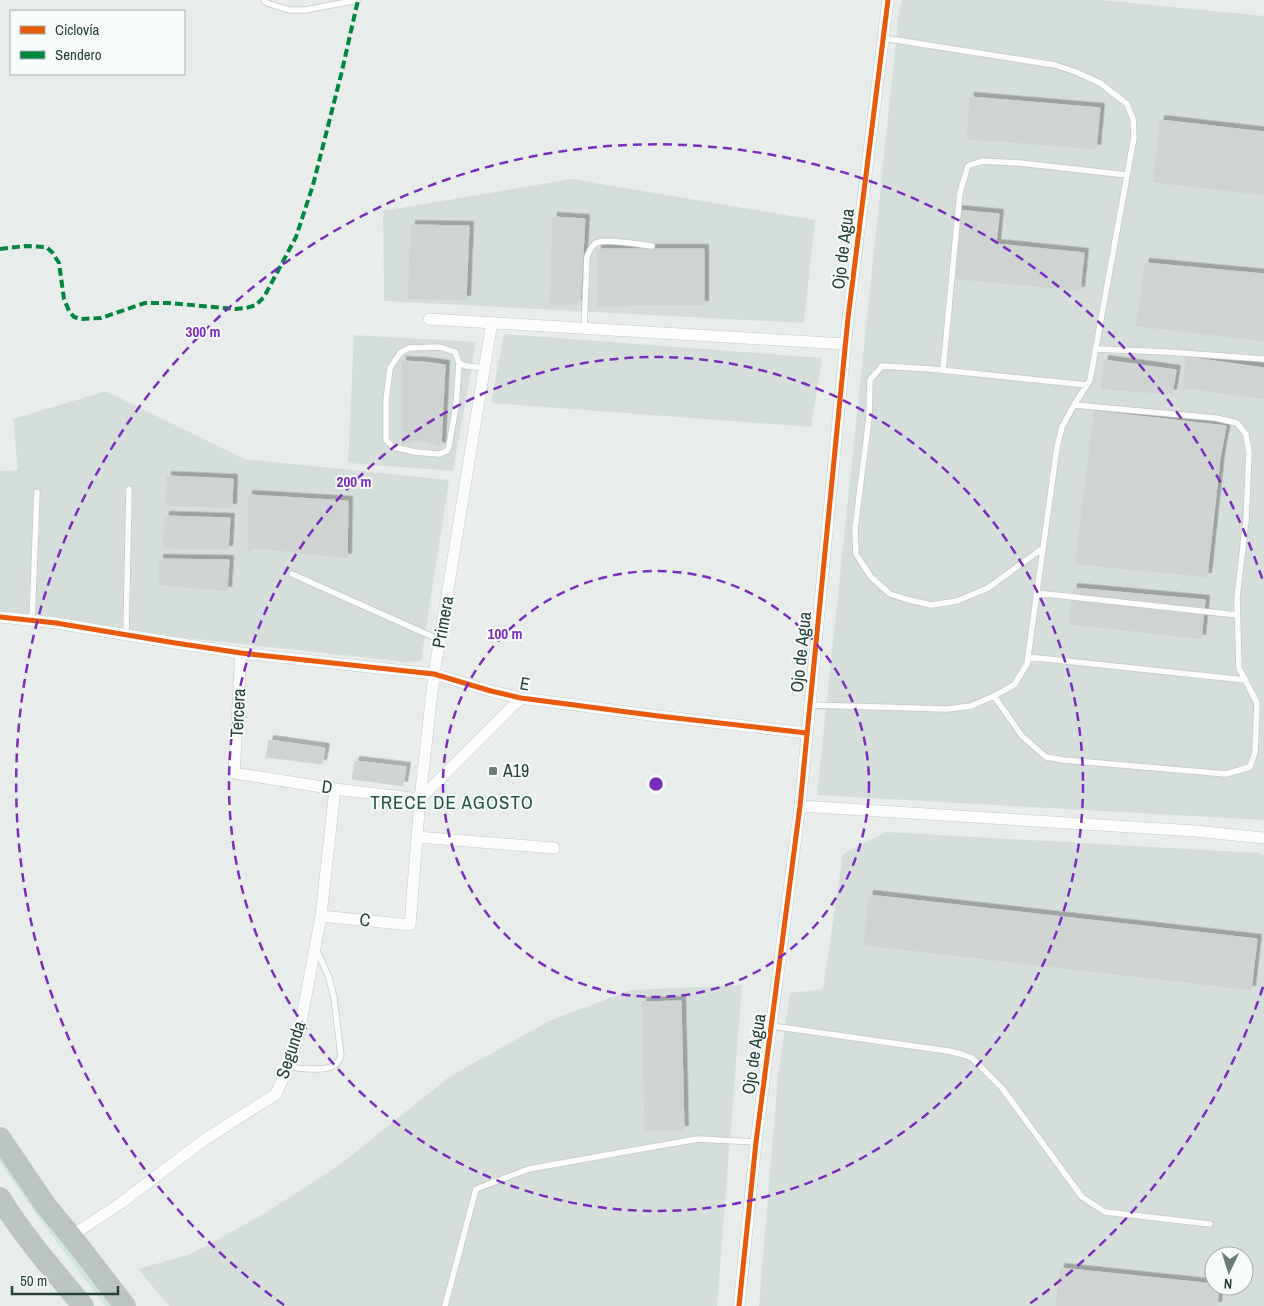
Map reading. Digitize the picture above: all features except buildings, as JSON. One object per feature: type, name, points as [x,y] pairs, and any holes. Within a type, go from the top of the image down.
[{"type":"highway","points":[[0,1138],[46,1206],[72,1236],[125,1306]]},
{"type":"highway","points":[[0,1198],[39,1253],[82,1306]]},
{"type":"street","name":"Ojo de Agua","points":[[739,1306],[756,1142],[800,806],[845,344],[888,0]]},
{"type":"street","points":[[429,319],[845,344]]},
{"type":"street","name":"Primera","points":[[410,925],[420,798],[434,674],[492,322]]},
{"type":"street","name":"E","points":[[0,617],[126,634],[241,653],[434,674],[521,698],[807,733]]},
{"type":"street","name":"Tercera","points":[[234,773],[241,653]]},
{"type":"street","points":[[420,798],[521,698]]},
{"type":"street","name":"D","points":[[234,773],[334,788],[420,798]]},
{"type":"street","name":"Segunda","points":[[72,1236],[121,1203],[204,1140],[276,1094],[288,1067],[299,1033],[321,916],[334,788]]},
{"type":"street","points":[[800,806],[1195,831],[1264,838]]},
{"type":"street","points":[[417,837],[554,848]]},
{"type":"street","name":"C","points":[[321,916],[410,925]]},
{"type":"lane","points":[[264,0],[267,3],[289,10],[305,10],[358,0]]},
{"type":"lane","points":[[810,706],[947,709],[971,706],[1014,685],[1027,664],[1060,434],[1074,405],[1090,380],[1134,136],[1133,119],[1127,104],[1100,83],[1076,72],[1055,65],[883,38]]},
{"type":"lane","points":[[943,370],[960,192],[968,166],[982,161],[1020,163],[1127,175]]},
{"type":"lane","points":[[584,328],[587,257],[595,243],[604,241],[652,246]]},
{"type":"lane","points":[[459,363],[456,406],[447,451],[439,454],[415,452],[393,447],[386,440],[386,401],[390,368],[400,353],[409,348],[440,347],[455,352],[459,363],[466,366],[484,368]]},
{"type":"lane","points":[[1096,349],[1264,359]]},
{"type":"lane","points":[[1043,548],[988,588],[957,601],[931,605],[909,600],[890,594],[871,577],[856,554],[855,529],[869,418],[870,380],[882,366],[943,370],[1087,385]]},
{"type":"lane","points":[[994,696],[1022,736],[1046,757],[1226,774],[1250,768],[1255,752],[1257,703],[1239,668],[1237,615],[1237,598],[1246,520],[1248,453],[1246,434],[1237,423],[1216,418],[1074,405]]},
{"type":"lane","points":[[126,634],[129,489]]},
{"type":"lane","points":[[32,621],[37,492]]},
{"type":"lane","points":[[292,574],[440,640]]},
{"type":"lane","points":[[1037,593],[1237,615]]},
{"type":"lane","points":[[1028,657],[1245,680]]},
{"type":"lane","points":[[288,1067],[326,1069],[338,1063],[341,1056],[334,998],[329,978],[315,946]]},
{"type":"lane","points":[[772,1026],[948,1051],[972,1058],[1002,1088],[1082,1197],[1105,1212],[1210,1224]]},
{"type":"lane","points":[[445,1306],[476,1189],[529,1169],[658,1146],[698,1140],[756,1142]]},
{"type":"shaded area","points":[[902,0],[1101,0],[1264,16],[1264,820],[817,795],[899,12]]},
{"type":"shaded area","points":[[572,179],[815,220],[804,323],[384,301],[383,211]]},
{"type":"shaded area","points":[[504,334],[822,358],[811,427],[491,403]]},
{"type":"shaded area","points":[[354,335],[476,342],[453,471],[348,463]]},
{"type":"shaded area","points":[[106,391],[244,459],[449,480],[421,661],[406,662],[32,621],[0,612],[0,471],[18,470],[13,419]]},
{"type":"shaded area","points":[[886,832],[1259,853],[1264,855],[1264,1306],[759,1306],[778,1076],[790,993],[823,989],[843,854]]},
{"type":"shaded area","points":[[742,985],[717,1306],[169,1306],[138,1269],[191,1254],[262,1215],[338,1166],[449,1077],[549,1021],[631,990]]},
{"type":"green space","points":[[0,1145],[118,1306],[105,1306],[47,1229],[0,1162]]},
{"type":"marked path","points":[[0,249],[25,246],[46,247],[52,252],[59,263],[64,299],[69,311],[74,317],[81,319],[101,318],[145,303],[169,303],[235,309],[256,305],[264,297],[296,237],[313,185],[358,0]]},
{"type":"cycle path","points":[[739,1306],[756,1142],[800,806],[848,318],[888,0]]},
{"type":"cycle path","points":[[0,617],[56,623],[241,653],[434,674],[521,698],[807,733]]},
{"type":"place","name":"A19","points":[[493,771]]},
{"type":"district","name":"TRECE DE AGOSTO","points":[[452,802]]}]
